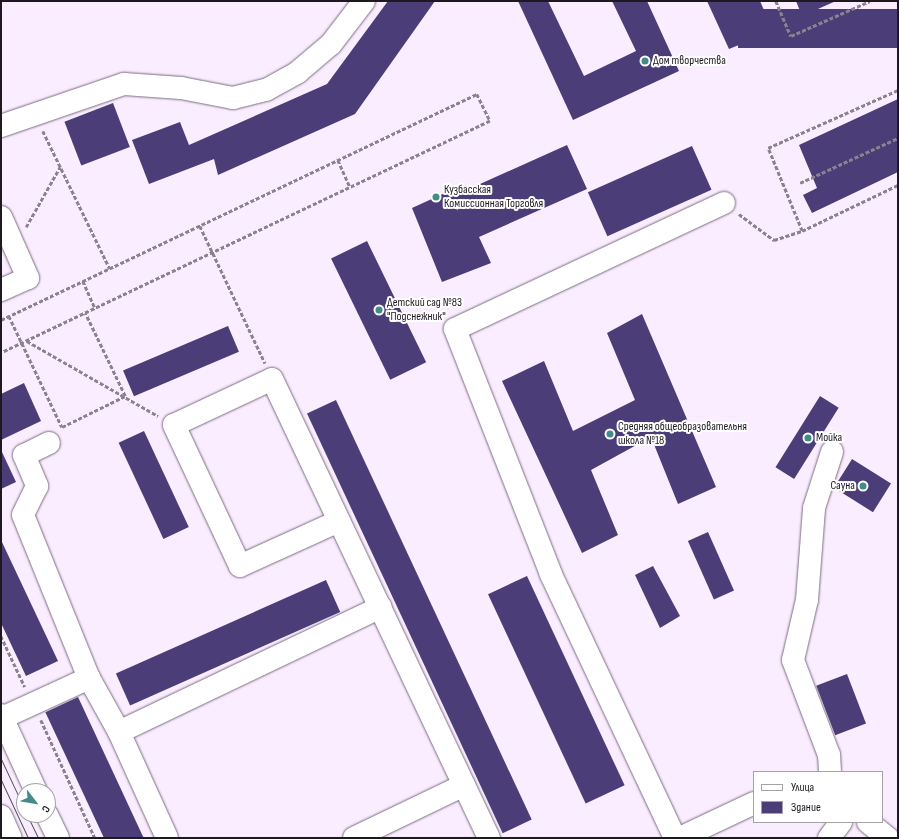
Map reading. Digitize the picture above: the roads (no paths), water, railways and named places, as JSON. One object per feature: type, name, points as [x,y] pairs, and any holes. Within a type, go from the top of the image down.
[{"type":"street","points":[[1,126],[34,112],[124,84],[181,88],[233,98],[266,90],[298,72],[331,44],[364,1]]},
{"type":"street","points":[[675,838],[551,574],[455,329],[724,203]]},
{"type":"street","points":[[1,217],[28,278],[1,290]]},
{"type":"street","points":[[339,521],[240,566],[174,425],[272,379],[489,838]]},
{"type":"street","points":[[49,443],[24,455],[37,486],[23,515],[89,678],[119,732],[167,838]]},
{"type":"street","points":[[830,771],[829,756],[793,660],[808,600],[814,508],[832,452]]},
{"type":"street","points":[[119,732],[380,607]]},
{"type":"street","points":[[32,783],[2,716],[33,704],[89,678]]},
{"type":"street","points":[[354,838],[464,785]]},
{"type":"street","points":[[680,838],[753,803]]},
{"type":"street","points":[[1,816],[12,838]]},
{"type":"street","points":[[51,823],[58,838]]},
{"type":"street","points":[[830,838],[840,823]]},
{"type":"street","points":[[869,823],[888,838]]},
{"type":"tram line","points":[[1,759],[16,791]]},
{"type":"tram line","points":[[1,780],[28,838]]},
{"type":"tram line","points":[[31,823],[38,838]]},
{"type":"place","name":"Дом творчества","points":[[645,61]]},
{"type":"place","name":"Кузбасская Комиссионная Торговля","points":[[436,197]]},
{"type":"place","name":"Детский сад №83 \"Подснежник\"","points":[[379,310]]},
{"type":"place","name":"Средняя общеобразовательня школа №18","points":[[610,434]]},
{"type":"place","name":"Мойка","points":[[808,438]]},
{"type":"place","name":"Сауна","points":[[863,486]]}]
